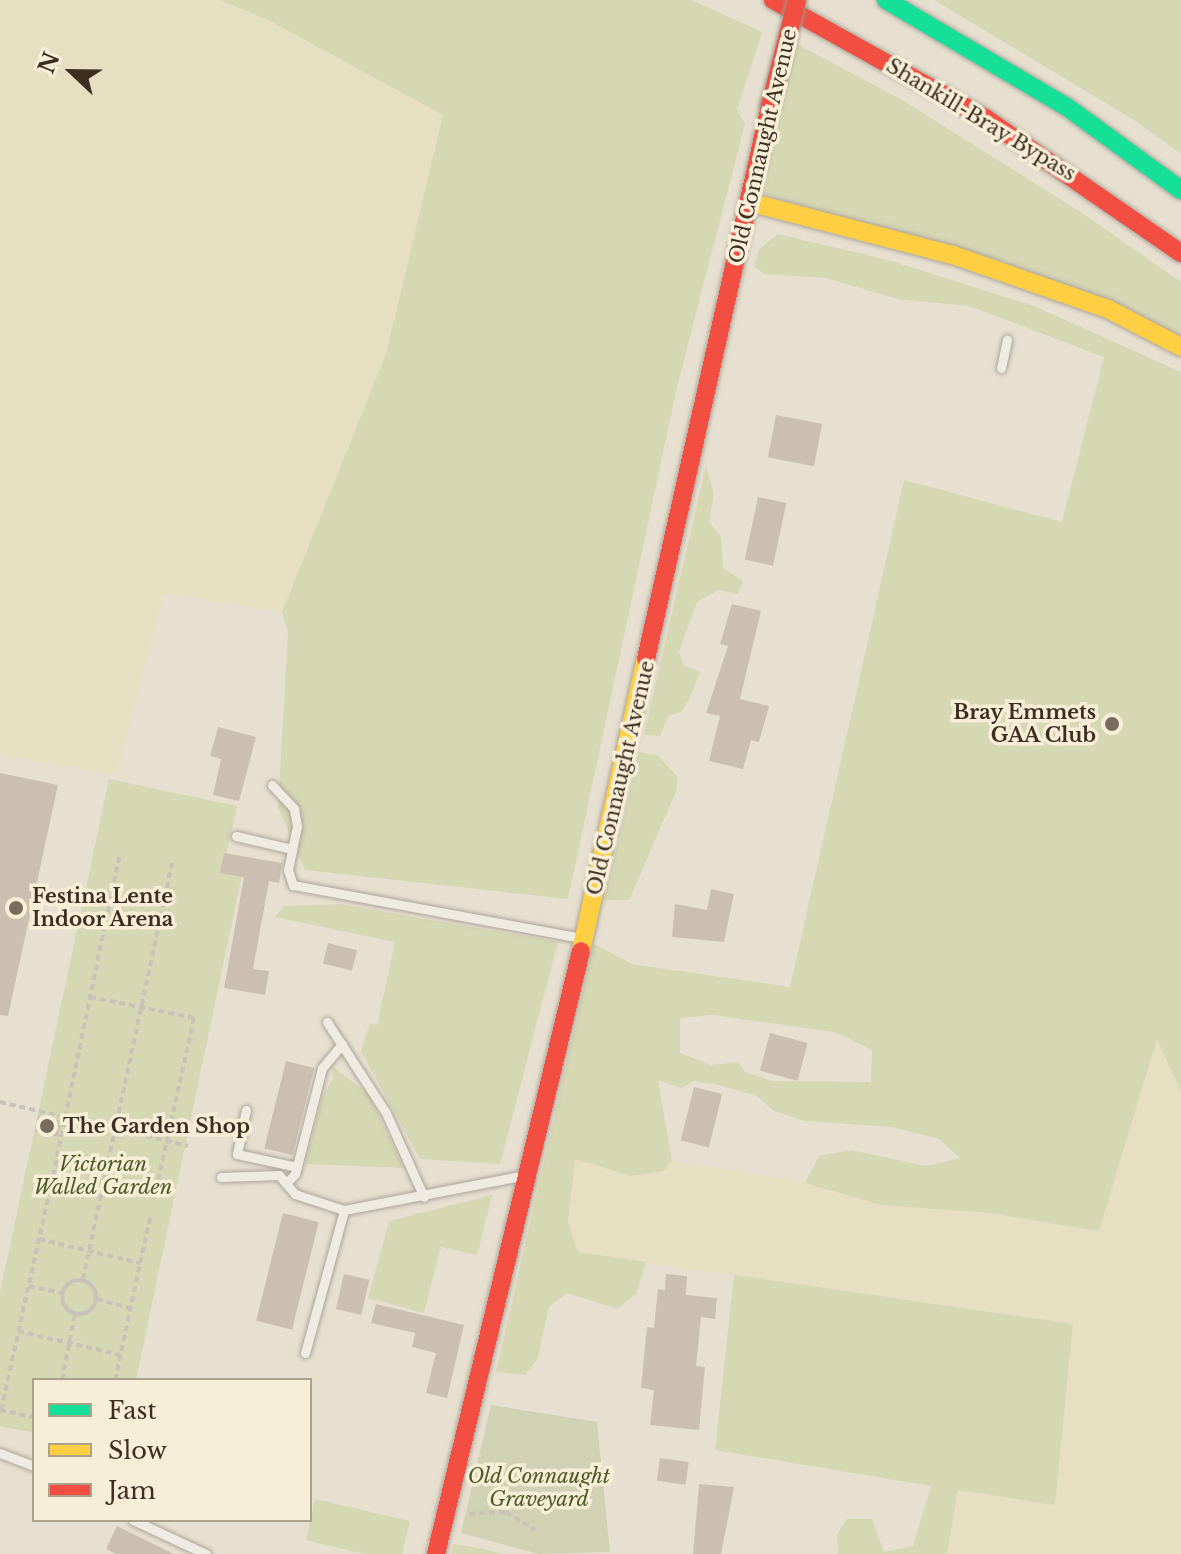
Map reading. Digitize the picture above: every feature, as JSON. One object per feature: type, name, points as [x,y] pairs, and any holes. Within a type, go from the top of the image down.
[{"type":"main road","name":"Shankill-Bray Bypass","points":[[773,0],[985,118],[1181,253]]},
{"type":"main road","name":"Old Connaught Avenue","points":[[436,1554],[584,938],[770,106],[797,0]]},
{"type":"main road","points":[[886,0],[1067,107],[1181,190]]},
{"type":"main road","points":[[749,202],[953,255],[1108,309],[1181,347]]},
{"type":"lane","points":[[1001,368],[1007,340]]},
{"type":"lane","points":[[272,785],[294,809],[297,826],[288,870],[293,885],[584,938]]},
{"type":"lane","points":[[236,836],[292,849]]},
{"type":"lane","points":[[327,1022],[386,1113],[424,1197]]},
{"type":"lane","points":[[286,1183],[297,1167],[322,1068],[342,1044]]},
{"type":"lane","points":[[246,1110],[237,1154],[297,1167]]},
{"type":"lane","points":[[221,1177],[279,1175],[295,1194],[344,1210],[424,1197],[528,1174]]},
{"type":"lane","points":[[305,1353],[344,1210]]},
{"type":"lane","points":[[0,1453],[32,1465]]},
{"type":"lane","points":[[137,1522],[206,1554]]},
{"type":"path","points":[[53,1176],[120,853]]},
{"type":"path","points":[[83,1279],[172,863]]},
{"type":"path","points":[[90,997],[194,1018],[154,1199]]},
{"type":"path","points":[[0,1102],[188,1146]]},
{"type":"path","points":[[32,1417],[0,1410],[50,1189]]},
{"type":"path","points":[[115,1378],[150,1218]]},
{"type":"path","points":[[39,1239],[140,1263]]},
{"type":"path","points":[[83,1279],[93,1285],[97,1299],[89,1311],[75,1314],[65,1307],[62,1293],[67,1283],[83,1279]]},
{"type":"path","points":[[28,1286],[62,1293]]},
{"type":"path","points":[[97,1299],[131,1308]]},
{"type":"path","points":[[62,1378],[75,1314]]},
{"type":"path","points":[[18,1331],[120,1355]]},
{"type":"path","points":[[447,1511],[506,1512],[535,1530]]},
{"type":"shaded area","points":[[0,0],[220,0],[270,21],[443,114],[386,354],[282,612],[164,593],[116,775],[0,755]]},
{"type":"shaded area","points":[[1157,1037],[1181,1092],[1181,1554],[935,1554],[943,1488],[1055,1504],[1073,1324],[524,1245],[548,1140],[1099,1231]]},
{"type":"green space","points":[[220,0],[692,0],[762,32],[737,110],[745,124],[677,387],[568,899],[305,870],[278,807],[288,633],[282,612],[386,354],[443,115],[270,21]]},
{"type":"green space","points":[[934,0],[1181,0],[1181,154],[1134,120]]},
{"type":"green space","points":[[795,43],[902,100],[1082,213],[1181,282],[1181,337],[756,191]]},
{"type":"green space","points":[[778,234],[888,260],[1034,306],[1181,372],[1181,1092],[1157,1039],[1099,1231],[991,1213],[882,1205],[805,1183],[819,1156],[851,1150],[926,1166],[960,1158],[939,1139],[891,1127],[805,1121],[774,1111],[757,1096],[715,1084],[694,1081],[681,1088],[658,1080],[672,1161],[664,1171],[631,1176],[575,1159],[568,1221],[578,1252],[646,1262],[637,1293],[617,1309],[567,1293],[549,1307],[538,1358],[525,1375],[496,1372],[594,944],[632,964],[790,987],[904,480],[1062,522],[1104,357],[969,306],[897,299],[826,278],[764,274],[754,266],[759,249]],"holes":[[[713,1015],[834,1032],[872,1050],[871,1082],[772,1081],[745,1072],[738,1062],[711,1065],[680,1053],[680,1018]]]},
{"type":"green space","points":[[706,465],[714,494],[709,522],[721,536],[723,568],[743,581],[738,594],[718,590],[697,602],[679,652],[684,666],[700,672],[689,700],[681,712],[668,716],[660,736],[644,735]]},
{"type":"green space","points":[[639,752],[657,755],[678,777],[676,792],[629,900],[604,900]]},
{"type":"green space","name":"Victorian Walled Garden","points":[[109,779],[237,806],[223,870],[242,875],[136,1378],[32,1378],[32,1433],[0,1426],[0,1292]]},
{"type":"green space","points":[[340,904],[558,942],[500,1164],[420,1159],[361,1051],[370,1023],[377,1025],[395,942],[275,917],[284,906]]},
{"type":"green space","points":[[331,1065],[369,1095],[404,1168],[305,1164],[323,1095],[333,1079]]},
{"type":"green space","points":[[492,1195],[477,1255],[441,1247],[424,1313],[368,1298],[389,1221]]},
{"type":"green space","points":[[734,1275],[1073,1324],[1055,1505],[958,1490],[947,1554],[838,1554],[837,1534],[847,1519],[872,1519],[884,1552],[913,1546],[931,1486],[715,1450]]},
{"type":"green space","name":"Old Connaught Graveyard","points":[[491,1405],[597,1422],[610,1552],[538,1554],[461,1533]]},
{"type":"green space","points":[[315,1499],[410,1521],[402,1554],[363,1554],[306,1540]]},
{"type":"green space","points":[[454,1544],[489,1550],[501,1554],[451,1554]]},
{"type":"building","points":[[776,415],[822,424],[814,466],[768,457]]},
{"type":"building","points":[[758,497],[786,503],[773,566],[745,560]]},
{"type":"building","points":[[732,604],[761,611],[740,699],[769,706],[759,742],[751,740],[743,769],[709,761],[720,716],[706,713],[728,646],[720,644]]},
{"type":"building","points":[[218,727],[256,737],[239,801],[213,795],[221,759],[210,756]]},
{"type":"building","name":"Festina Lente Indoor Arena","points":[[0,773],[58,785],[8,1016],[0,1015]]},
{"type":"building","points":[[224,853],[282,863],[279,883],[269,881],[253,969],[269,971],[265,995],[224,988],[244,877],[220,873]]},
{"type":"building","points":[[711,889],[734,894],[724,942],[672,937],[675,904],[707,910]]},
{"type":"building","points":[[328,943],[357,950],[352,971],[323,963]]},
{"type":"building","points":[[770,1033],[808,1043],[798,1081],[760,1071]]},
{"type":"building","points":[[286,1061],[314,1068],[292,1155],[264,1148]]},
{"type":"building","points":[[694,1087],[722,1094],[709,1147],[681,1140]]},
{"type":"building","name":"The Garden Shop","points":[[38,1116],[61,1121],[58,1137],[35,1132]]},
{"type":"building","points":[[283,1213],[319,1222],[292,1330],[256,1321]]},
{"type":"building","points":[[344,1274],[369,1280],[361,1315],[336,1309]]},
{"type":"building","points":[[666,1274],[687,1276],[686,1295],[717,1298],[715,1319],[701,1317],[696,1366],[705,1367],[699,1430],[650,1425],[654,1390],[641,1388],[647,1327],[654,1328],[658,1289],[665,1290]]},
{"type":"building","points":[[376,1304],[464,1325],[447,1398],[426,1393],[436,1353],[412,1347],[415,1333],[371,1323]]},
{"type":"building","points":[[660,1458],[689,1462],[686,1485],[657,1481]]},
{"type":"building","points":[[699,1484],[734,1487],[721,1554],[693,1554]]},
{"type":"building","points":[[117,1526],[174,1554],[116,1554],[106,1549]]},
{"type":"traffic: fast","points":[[886,0],[1067,107],[1181,190]]},
{"type":"traffic: slow","points":[[749,202],[953,255],[1108,309],[1181,347]]},
{"type":"traffic: slow","points":[[581,951],[646,659]]},
{"type":"traffic: jam","points":[[773,0],[985,118],[1181,253]]},
{"type":"traffic: jam","points":[[770,106],[797,0]]},
{"type":"traffic: jam","points":[[646,659],[770,106]]},
{"type":"traffic: jam","points":[[436,1554],[581,951]]},
{"type":"place","name":"Bray Emmets GAA Club","points":[[1112,724]]},
{"type":"place","name":"Festina Lente Indoor Arena","points":[[16,908]]},
{"type":"place","name":"The Garden Shop","points":[[47,1126]]}]
